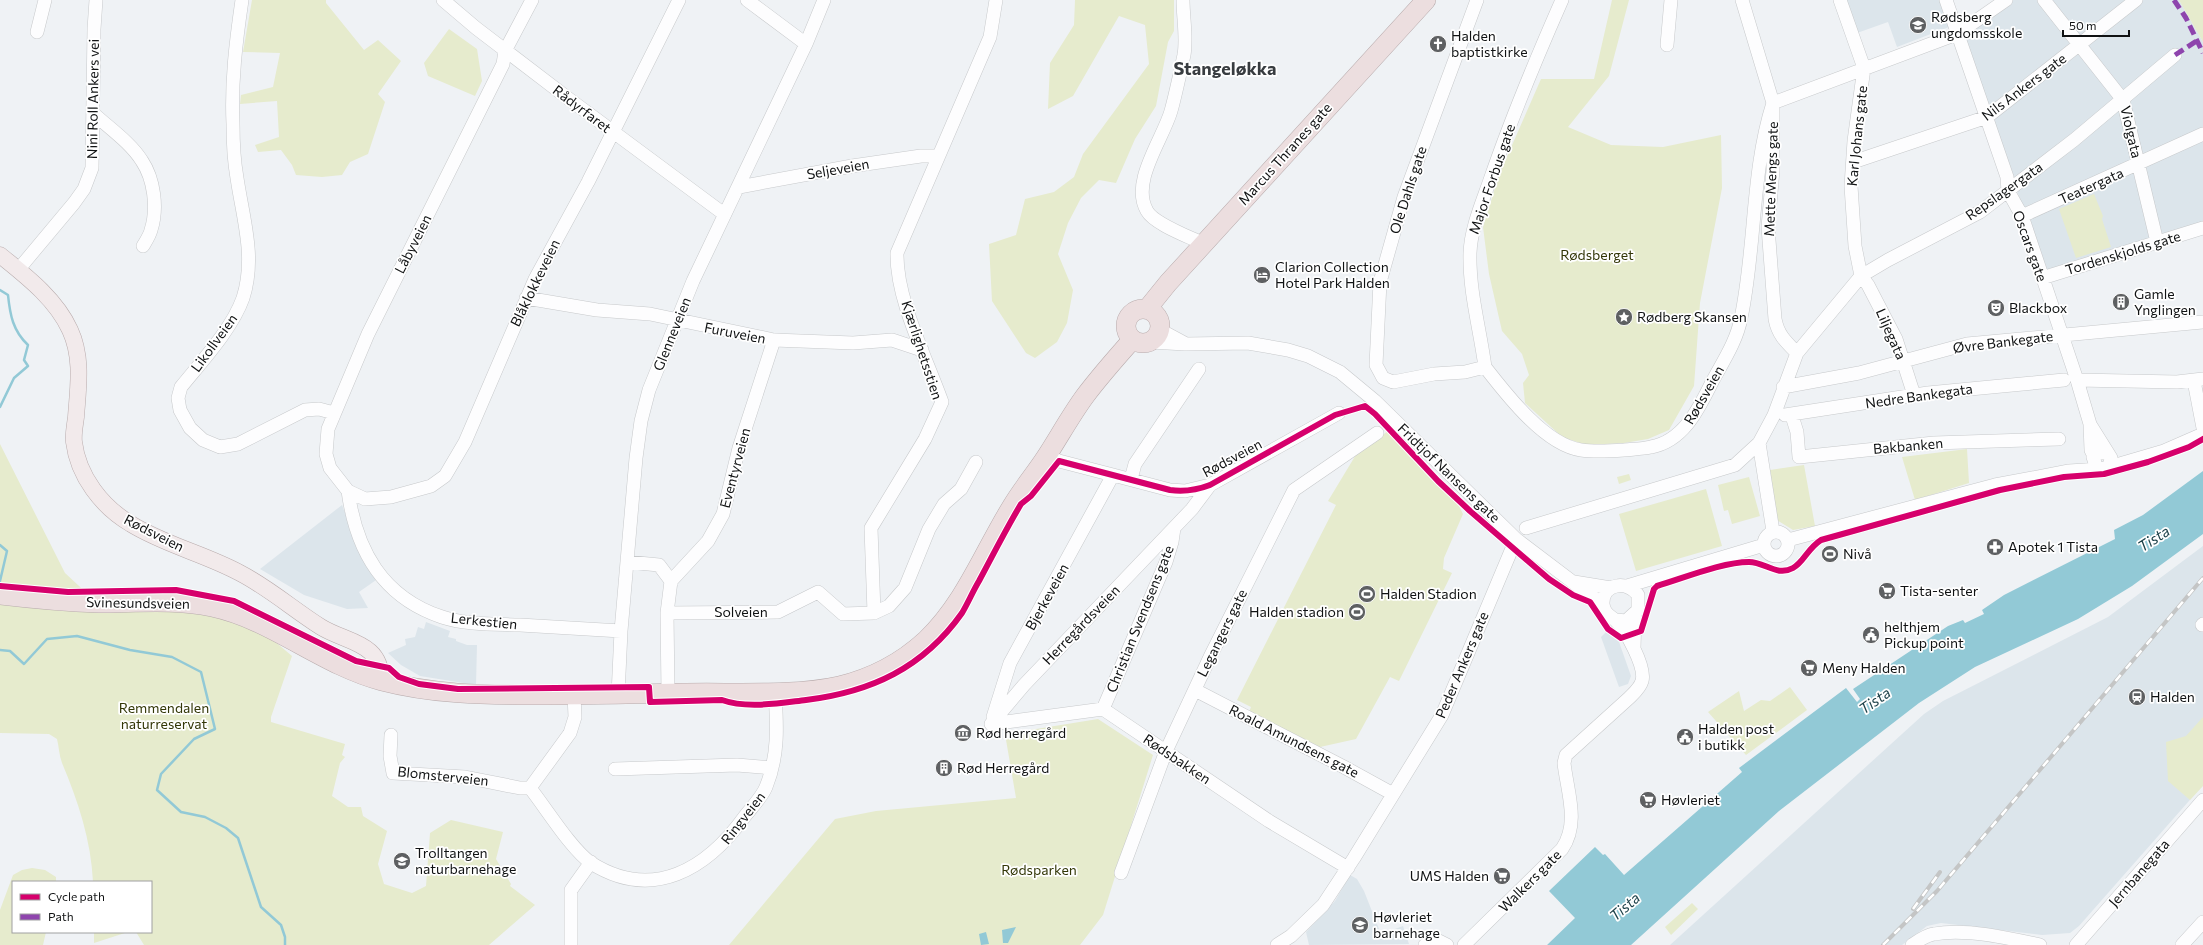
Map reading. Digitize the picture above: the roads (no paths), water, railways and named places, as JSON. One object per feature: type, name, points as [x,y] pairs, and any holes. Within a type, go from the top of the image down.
[{"type":"highway","name":"Marcus Thranes gate","points":[[1147,309],[1168,283],[1426,0]]},
{"type":"highway","points":[[1147,309],[1158,318],[1156,336],[1141,344],[1132,340],[1126,327],[1129,317],[1137,310],[1147,309]]},
{"type":"highway","points":[[373,678],[428,691],[471,694],[574,695],[775,692],[821,689],[860,680],[898,662],[926,639],[946,618],[967,588],[1013,505],[1083,398],[1132,340]]},
{"type":"highway","name":"Svinesundsveien","points":[[0,595],[80,602],[169,602],[216,608],[243,616],[314,654],[373,678]]},
{"type":"main road","name":"Rødsveien","points":[[0,255],[18,270],[60,312],[70,330],[79,365],[75,447],[78,460],[89,484],[105,504],[131,524],[240,572],[271,591],[323,628],[358,644],[371,652],[376,657],[381,668],[373,678]]},
{"type":"street","points":[[37,32],[45,0]]},
{"type":"street","name":"Nini Roll Ankers vei","points":[[18,270],[84,189],[92,168],[94,29],[96,0]]},
{"type":"street","name":"Likollveien","points":[[242,0],[234,65],[233,124],[237,178],[248,239],[249,271],[242,298],[230,323],[181,387],[178,398],[180,410],[190,428],[203,440],[220,447],[238,444],[306,410],[319,409],[334,413]]},
{"type":"street","name":"Rådyrfaret","points":[[443,0],[505,51],[613,133],[724,214]]},
{"type":"street","name":"Låbyveien","points":[[348,491],[333,473],[327,461],[328,429],[398,272],[504,64],[505,51],[532,0]]},
{"type":"street","name":"Blåklokkeveien","points":[[348,491],[365,499],[391,497],[427,488],[445,476],[464,442],[526,298],[613,133],[679,0]]},
{"type":"street","points":[[747,0],[806,44]]},
{"type":"street","name":"Glenneveien","points":[[618,695],[621,631],[641,421],[649,390],[676,321],[724,214],[739,187],[806,44],[824,0]]},
{"type":"street","name":"Kjærlighetsstien","points":[[874,613],[871,528],[925,439],[942,402],[930,367],[922,350],[896,271],[897,253],[937,156],[965,98],[990,38],[996,0]]},
{"type":"street","points":[[1183,0],[1184,52],[1179,77],[1171,112],[1143,181],[1142,195],[1148,213],[1157,221],[1204,244]]},
{"type":"street","name":"Ole Dahls gate","points":[[1476,0],[1404,197],[1380,282],[1376,365],[1383,378],[1390,382],[1434,374],[1465,372],[1485,367]]},
{"type":"street","name":"Major Forbus gate","points":[[1485,367],[1472,289],[1470,252],[1472,240],[1476,221],[1494,169],[1531,72],[1562,0]]},
{"type":"street","points":[[1667,45],[1671,0]]},
{"type":"street","name":"Mette Mengs gate","points":[[1742,0],[1772,103],[1773,170],[1768,227],[1771,282],[1777,330],[1782,339],[1797,353]]},
{"type":"street","name":"Karl Johans gate","points":[[1840,0],[1864,68],[1853,162],[1851,212],[1855,246],[1861,276]]},
{"type":"street","name":"Oscars gate","points":[[1946,0],[2007,177],[2008,191],[2022,216],[2061,335],[2071,380],[2090,424],[2091,450],[2100,455],[2096,466],[2103,469]]},
{"type":"street","points":[[1772,103],[1957,34],[2006,0]]},
{"type":"street","name":"Violgata","points":[[2044,0],[2123,100],[2157,242]]},
{"type":"street","name":"Nils Ankers gate","points":[[1853,162],[1987,117],[2136,0]]},
{"type":"street","name":"Repslagergata","points":[[1759,443],[1774,415],[1783,387],[1797,353],[1861,276],[1888,260],[1980,212],[2123,100],[2176,55]]},
{"type":"street","name":"Rødsveien","points":[[1485,367],[1508,396],[1534,423],[1562,444],[1580,450],[1606,452],[1652,447],[1670,439],[1684,429],[1696,413],[1724,361],[1741,319],[1757,182],[1766,123],[1772,103]]},
{"type":"street","points":[[93,113],[142,161],[150,179],[153,189],[154,213],[151,230],[143,246]]},
{"type":"street","name":"Teatergata","points":[[2022,216],[2138,165],[2203,134]]},
{"type":"street","name":"Seljeveien","points":[[739,187],[852,166],[922,156],[937,156]]},
{"type":"street","name":"Tordenskjolds gate","points":[[2042,278],[2203,228]]},
{"type":"street","name":"Liljegata","points":[[1861,276],[1887,320],[1904,360],[1914,395]]},
{"type":"street","name":"Furuveien","points":[[526,298],[596,310],[650,314],[676,321],[774,340],[853,343],[892,340],[922,350]]},
{"type":"street","name":"Øvre Bankegate","points":[[1783,387],[1859,373],[1967,344],[2203,322]]},
{"type":"street","name":"Fridtjof Nansens gate","points":[[1156,336],[1186,344],[1248,343],[1270,346],[1308,356],[1340,372],[1374,401],[1516,539],[1603,605]]},
{"type":"street","name":"Eventyrveien","points":[[670,581],[708,541],[723,514],[739,448],[774,340]]},
{"type":"street","points":[[1131,479],[1135,464],[1199,369]]},
{"type":"street","name":"Nedre Bankegata","points":[[1774,415],[1792,416],[1914,395],[2071,380],[2198,380]]},
{"type":"street","points":[[2198,380],[2203,428]]},
{"type":"street","name":"Rødsveien","points":[[1047,455],[1059,461],[1177,491],[1195,490],[1210,485],[1339,413]]},
{"type":"street","name":"Bakbanken","points":[[1792,416],[1797,432],[1799,457],[1934,443],[2058,439]]},
{"type":"street","name":"Legangers gate","points":[[1121,873],[1166,751],[1294,490],[1377,433]]},
{"type":"street","points":[[1788,540],[1964,492],[2078,470],[2103,469],[2171,448],[2203,434]]},
{"type":"street","points":[[1526,528],[1729,468],[1735,465],[1759,443]]},
{"type":"street","points":[[1759,443],[1773,531]]},
{"type":"street","points":[[2078,470],[2100,455],[2142,456]]},
{"type":"street","points":[[874,613],[889,606],[905,588],[929,529],[944,504],[961,489],[976,462]]},
{"type":"street","name":"Bjerkeveien","points":[[991,724],[1010,663],[1113,475]]},
{"type":"street","name":"Rødsveien","points":[[1174,528],[1201,498],[1210,485]]},
{"type":"street","name":"Lerkestien","points":[[348,491],[352,520],[372,565],[380,576],[406,601],[443,617],[473,623],[621,631]]},
{"type":"street","name":"Herregårdsveien","points":[[991,724],[1024,685],[1174,528]]},
{"type":"street","name":"Christian Svendsens gate","points":[[1103,709],[1166,562],[1172,542],[1174,528]]},
{"type":"street","points":[[1773,531],[1784,534],[1788,540],[1787,549],[1780,556],[1768,553],[1764,546],[1766,537],[1773,531]]},
{"type":"street","name":"Peder Ankers gate","points":[[1277,945],[1294,941],[1323,905],[1348,868],[1442,715],[1516,539]]},
{"type":"street","points":[[1627,586],[1638,595],[1639,605],[1635,614],[1626,620],[1616,620],[1609,617],[1603,605],[1605,596],[1611,588],[1618,585],[1627,586],[1658,575],[1764,546]]},
{"type":"street","points":[[628,562],[659,565],[670,581],[667,613],[668,693]]},
{"type":"street","points":[[1638,595],[1658,575]]},
{"type":"street","name":"Fridtjof Nansens gate","points":[[1572,582],[1611,588]]},
{"type":"street","name":"Solveien","points":[[667,613],[778,612],[818,592],[843,614],[874,613]]},
{"type":"street","name":"Walkers gate","points":[[1634,648],[1635,614]]},
{"type":"street","name":"Walkers gate","points":[[1464,945],[1562,849],[1568,841],[1572,821],[1564,763],[1566,755],[1637,690],[1642,681],[1642,674],[1634,648],[1616,620]]},
{"type":"street","name":"Roald Amundsens gate","points":[[1195,690],[1393,794]]},
{"type":"street","name":"Ringveien","points":[[530,788],[564,834],[591,862],[622,878],[647,881],[666,878],[684,871],[715,852],[732,835],[766,788],[777,748],[775,692]]},
{"type":"street","points":[[530,788],[570,733],[575,717],[574,695]]},
{"type":"street","points":[[991,724],[1103,709]]},
{"type":"street","name":"Rødsbakken","points":[[1103,709],[1269,821],[1348,868]]},
{"type":"street","name":"Blomsterveien","points":[[391,735],[390,756],[392,773],[465,777],[520,788],[530,788]]},
{"type":"street","points":[[615,770],[737,765],[772,768]]},
{"type":"street","name":"Jernbanegata","points":[[2076,945],[2203,800]]},
{"type":"street","points":[[571,945],[571,890],[591,862]]},
{"type":"street","points":[[2182,945],[2203,922]]},
{"type":"street","points":[[1912,945],[1932,934],[1946,932],[1978,935],[2040,945]]},
{"type":"street","points":[[1425,945],[1438,941],[1447,945]]},
{"type":"water","name":"Tista","points":[[2203,471],[2203,534],[2132,586],[2078,619],[1975,667],[1919,703],[1779,811],[1631,945],[1547,945],[1575,918],[1549,891],[1595,847],[1603,855],[1605,854],[1624,875],[1742,772],[1739,768],[1846,688],[1857,702],[1860,699],[1853,689],[1948,626],[1963,620],[1965,623],[1984,614],[1982,610],[2004,595],[2115,539],[2114,530],[2143,515]]},
{"type":"water","points":[[1016,927],[1008,943],[1003,943],[1002,930]]},
{"type":"water","points":[[986,932],[989,944],[981,945],[979,934]]},
{"type":"waterway","points":[[0,290],[8,295],[13,322],[19,334],[28,345],[24,360],[28,366],[14,378],[0,407]]},
{"type":"waterway","points":[[0,545],[7,551],[0,581]]},
{"type":"waterway","points":[[0,650],[10,651],[24,664],[47,639],[77,636],[130,650],[172,657],[201,672],[215,729],[194,739],[161,774],[157,790],[181,812],[205,817],[226,828],[238,838],[261,907],[281,925],[285,937],[285,945]]},
{"type":"railway","points":[[1883,945],[1937,891],[2203,578]]},
{"type":"railway","points":[[1913,909],[1940,872]]},
{"type":"place","name":"Rødsberg ungdomsskole","points":[[1918,25]]},
{"type":"place","name":"Halden baptistkirke","points":[[1438,44]]},
{"type":"place","name":"Clarion Collection Hotel Park Halden","points":[[1262,275]]},
{"type":"place","name":"Gamle Ynglingen","points":[[2121,302]]},
{"type":"place","name":"Blackbox","points":[[1996,308]]},
{"type":"place","name":"Rødberg Skansen","points":[[1624,317]]},
{"type":"place","name":"Apotek 1 Tista","points":[[1995,547]]},
{"type":"place","name":"Nivå","points":[[1830,554]]},
{"type":"place","name":"Tista-senter","points":[[1887,591]]},
{"type":"place","name":"Halden Stadion","points":[[1367,594]]},
{"type":"place","name":"Halden stadion","points":[[1357,612]]},
{"type":"place","name":"helthjem Pickup point","points":[[1871,635]]},
{"type":"place","name":"Meny Halden","points":[[1809,668]]},
{"type":"place","name":"Halden","points":[[2137,697]]},
{"type":"place","name":"Rød herregård","points":[[963,733]]},
{"type":"place","name":"Halden post i butikk","points":[[1685,737]]},
{"type":"place","name":"Rød Herregård","points":[[944,768]]},
{"type":"place","name":"Høvleriet","points":[[1648,800]]},
{"type":"place","name":"Trolltangen naturbarnehage","points":[[402,861]]},
{"type":"place","name":"UMS Halden","points":[[1502,876]]},
{"type":"place","name":"Høvleriet barnehage","points":[[1360,925]]},
{"type":"district","name":"Stangeløkka","points":[[1225,69]]},
{"type":"park label","name":"Rødsberget","points":[[1597,255]]},
{"type":"park label","name":"Remmendalen naturreservat","points":[[164,716]]},
{"type":"park label","name":"Rødsparken","points":[[1039,870]]}]
